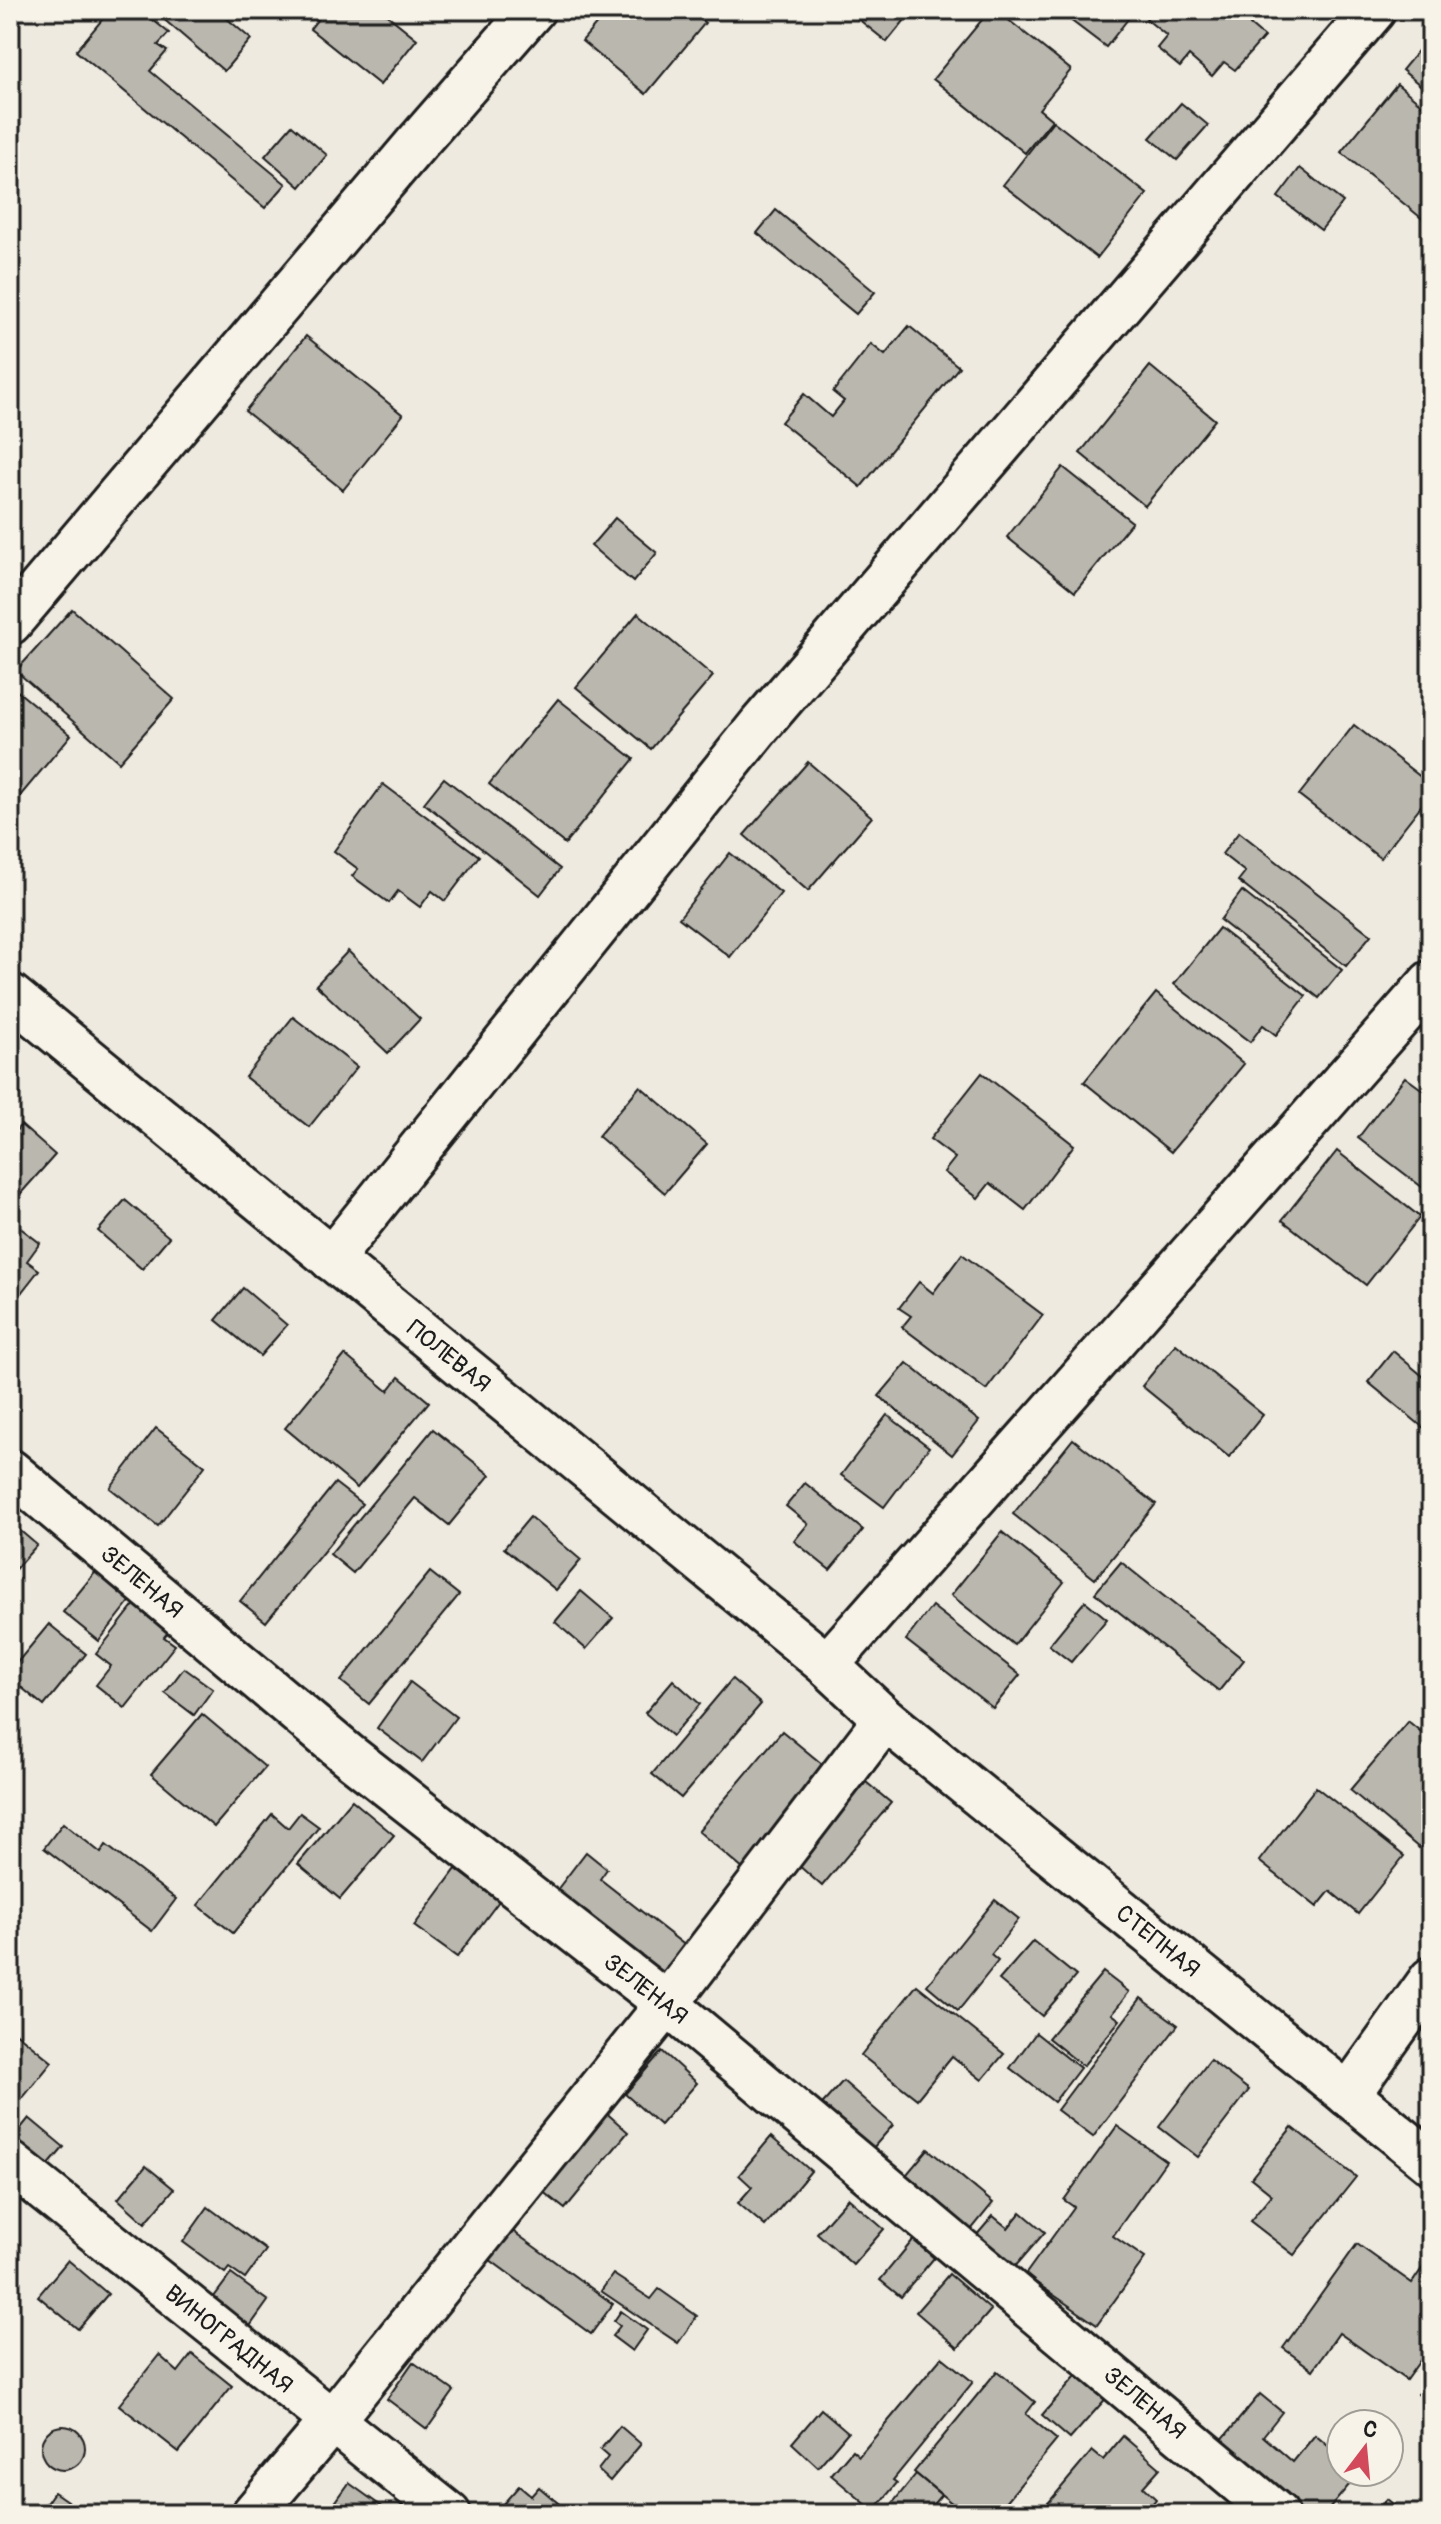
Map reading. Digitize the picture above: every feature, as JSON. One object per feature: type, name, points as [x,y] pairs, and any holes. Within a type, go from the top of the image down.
[{"type":"street","points":[[10,623],[533,10]]},
{"type":"street","points":[[331,1259],[760,725],[1374,10]]},
{"type":"street","points":[[827,1665],[1431,982]]},
{"type":"street","name":"ПОЛЕВАЯ","points":[[10,995],[827,1665],[885,1719]]},
{"type":"street","name":"ЗЕЛЕНАЯ","points":[[10,1471],[347,1754],[667,2004],[1277,2514]]},
{"type":"street","points":[[253,2514],[331,2422],[667,2004],[885,1719]]},
{"type":"street","name":"СТЕПНАЯ","points":[[885,1719],[1431,2162]]},
{"type":"street","points":[[1348,2095],[1431,1979]]},
{"type":"street","name":"ВИНОГРАДНАЯ","points":[[10,2163],[449,2514]]},
{"type":"building","points":[[110,10],[141,10],[169,33],[158,45],[167,51],[150,71],[286,184],[265,208],[76,51]]},
{"type":"building","points":[[153,10],[217,10],[251,39],[224,71]]},
{"type":"building","points":[[325,10],[381,10],[417,39],[380,85],[310,29]]},
{"type":"building","points":[[608,10],[689,10],[705,23],[646,94],[582,41]]},
{"type":"building","points":[[847,10],[913,10],[887,42]]},
{"type":"building","points":[[990,10],[996,10],[1071,70],[1039,109],[1052,120],[1025,153],[933,79]]},
{"type":"building","points":[[1057,10],[1117,10],[1128,19],[1106,47]]},
{"type":"building","points":[[1154,10],[1262,10],[1250,25],[1264,37],[1235,70],[1224,62],[1212,76],[1189,56],[1180,67],[1157,48],[1167,36],[1146,19]]},
{"type":"building","points":[[1431,35],[1431,94],[1402,70]]},
{"type":"building","points":[[1397,84],[1431,112],[1431,226],[1341,152]]},
{"type":"building","points":[[1181,103],[1208,125],[1177,160],[1150,138]]},
{"type":"building","points":[[1053,121],[1147,194],[1097,258],[1003,185]]},
{"type":"building","points":[[292,125],[327,155],[300,187],[265,156]]},
{"type":"building","points":[[1300,168],[1343,202],[1321,230],[1278,197]]},
{"type":"building","points":[[776,210],[875,292],[856,314],[757,233]]},
{"type":"building","points":[[909,326],[959,367],[861,487],[781,422],[804,394],[831,417],[844,401],[833,392],[871,344],[885,355]]},
{"type":"building","points":[[306,336],[403,415],[343,490],[245,411]]},
{"type":"building","points":[[1150,366],[1215,420],[1145,506],[1080,453]]},
{"type":"building","points":[[1063,467],[1132,522],[1075,592],[1007,537]]},
{"type":"building","points":[[615,518],[657,553],[633,582],[591,546]]},
{"type":"building","points":[[72,609],[174,699],[119,762],[16,671]]},
{"type":"building","points":[[638,613],[713,676],[651,749],[576,687]]},
{"type":"building","points":[[16,690],[71,735],[10,808],[10,697]]},
{"type":"building","points":[[558,699],[634,759],[565,844],[489,784]]},
{"type":"building","points":[[1354,725],[1431,785],[1431,793],[1380,858],[1299,795]]},
{"type":"building","points":[[808,762],[872,817],[808,891],[744,835]]},
{"type":"building","points":[[444,778],[560,869],[540,895],[424,803]]},
{"type":"building","points":[[383,784],[479,856],[445,901],[432,891],[420,907],[398,891],[389,903],[352,876],[358,869],[334,851]]},
{"type":"building","points":[[1239,832],[1371,935],[1346,966],[1238,881],[1245,872],[1222,854]]},
{"type":"building","points":[[730,853],[781,893],[730,957],[679,918]]},
{"type":"building","points":[[1242,891],[1342,970],[1319,998],[1220,920]]},
{"type":"building","points":[[1219,928],[1306,996],[1276,1035],[1263,1025],[1250,1042],[1174,984]]},
{"type":"building","points":[[348,951],[420,1019],[388,1053],[316,985]]},
{"type":"building","points":[[1156,993],[1244,1064],[1171,1152],[1084,1082]]},
{"type":"building","points":[[293,1017],[357,1067],[309,1127],[245,1077]]},
{"type":"building","points":[[982,1073],[1074,1145],[1025,1210],[990,1183],[978,1198],[944,1172],[955,1158],[930,1139]]},
{"type":"building","points":[[1405,1077],[1431,1096],[1431,1194],[1358,1138]]},
{"type":"building","points":[[640,1086],[707,1144],[665,1193],[598,1136]]},
{"type":"building","points":[[21,1125],[55,1155],[14,1201],[10,1197],[10,1137]]},
{"type":"building","points":[[1337,1151],[1420,1217],[1366,1285],[1282,1220]]},
{"type":"building","points":[[125,1200],[169,1237],[142,1269],[98,1231]]},
{"type":"building","points":[[10,1220],[40,1243],[27,1261],[39,1270],[10,1307]]},
{"type":"building","points":[[962,1254],[1043,1315],[986,1390],[902,1327],[911,1316],[899,1308],[919,1282],[933,1293]]},
{"type":"building","points":[[243,1288],[287,1325],[260,1356],[216,1320]]},
{"type":"building","points":[[1176,1344],[1263,1415],[1229,1457],[1142,1386]]},
{"type":"building","points":[[1393,1351],[1431,1383],[1431,1434],[1368,1382]]},
{"type":"building","points":[[345,1355],[388,1391],[399,1377],[429,1402],[357,1488],[285,1428]]},
{"type":"building","points":[[907,1363],[979,1421],[952,1455],[879,1396]]},
{"type":"building","points":[[887,1415],[929,1447],[884,1507],[841,1475]]},
{"type":"building","points":[[156,1428],[205,1466],[158,1526],[110,1488]]},
{"type":"building","points":[[433,1429],[490,1475],[449,1525],[415,1498],[353,1573],[330,1554]]},
{"type":"building","points":[[1073,1439],[1156,1504],[1095,1579],[1013,1514]]},
{"type":"building","points":[[335,1483],[362,1504],[266,1622],[240,1601]]},
{"type":"building","points":[[805,1483],[863,1530],[830,1570],[794,1541],[808,1524],[786,1506]]},
{"type":"building","points":[[530,1517],[581,1560],[556,1590],[504,1548]]},
{"type":"building","points":[[10,1522],[37,1545],[10,1575]]},
{"type":"building","points":[[1002,1532],[1064,1582],[1014,1645],[951,1595]]},
{"type":"building","points":[[1121,1562],[1244,1660],[1219,1691],[1095,1593]]},
{"type":"building","points":[[97,1570],[132,1599],[99,1641],[63,1612]]},
{"type":"building","points":[[430,1572],[459,1595],[369,1704],[341,1681]]},
{"type":"building","points":[[581,1591],[613,1618],[586,1649],[555,1622]]},
{"type":"building","points":[[139,1599],[173,1626],[164,1637],[175,1645],[125,1708],[96,1685],[111,1666],[96,1654]]},
{"type":"building","points":[[1085,1601],[1107,1619],[1071,1662],[1049,1645]]},
{"type":"building","points":[[932,1606],[1020,1675],[993,1708],[906,1640]]},
{"type":"building","points":[[49,1624],[86,1654],[44,1706],[10,1678],[10,1671]]},
{"type":"building","points":[[184,1668],[213,1689],[194,1715],[165,1693]]},
{"type":"building","points":[[732,1679],[761,1704],[681,1798],[652,1774]]},
{"type":"building","points":[[673,1680],[700,1704],[672,1736],[645,1713]]},
{"type":"building","points":[[410,1682],[456,1717],[422,1762],[377,1728]]},
{"type":"building","points":[[202,1714],[265,1767],[214,1827],[151,1774]]},
{"type":"building","points":[[1408,1721],[1431,1740],[1431,1834],[1419,1848],[1350,1790]]},
{"type":"building","points":[[782,1731],[828,1769],[744,1870],[698,1831]]},
{"type":"building","points":[[866,1782],[891,1803],[822,1886],[797,1864]]},
{"type":"building","points":[[1316,1787],[1404,1856],[1358,1914],[1330,1891],[1317,1907],[1259,1861]]},
{"type":"building","points":[[352,1800],[394,1835],[340,1899],[298,1864]]},
{"type":"building","points":[[300,1813],[319,1827],[233,1933],[198,1905],[272,1814],[288,1828]]},
{"type":"building","points":[[63,1823],[101,1853],[106,1845],[176,1899],[152,1931],[44,1848]]},
{"type":"building","points":[[586,1852],[607,1869],[600,1879],[687,1947],[657,1984],[550,1899]]},
{"type":"building","points":[[456,1869],[499,1901],[457,1957],[414,1926]]},
{"type":"building","points":[[995,1900],[1019,1919],[991,1955],[998,1961],[958,2011],[927,1985]]},
{"type":"building","points":[[1033,1941],[1076,1976],[1042,2016],[999,1980]]},
{"type":"building","points":[[1103,1972],[1129,1992],[1112,2014],[1120,2020],[1083,2066],[1048,2038]]},
{"type":"building","points":[[917,1985],[1004,2054],[982,2080],[952,2056],[917,2099],[861,2055]]},
{"type":"building","points":[[1141,1998],[1178,2025],[1093,2137],[1057,2110]]},
{"type":"building","points":[[13,2030],[52,2062],[13,2110],[10,2108],[10,2034]]},
{"type":"building","points":[[1036,2033],[1080,2068],[1054,2102],[1010,2068]]},
{"type":"building","points":[[662,2051],[697,2083],[660,2125],[625,2094]]},
{"type":"building","points":[[1210,2060],[1249,2090],[1198,2157],[1159,2127]]},
{"type":"building","points":[[843,2081],[893,2125],[866,2156],[815,2112]]},
{"type":"building","points":[[602,2109],[628,2132],[565,2209],[537,2187]]},
{"type":"building","points":[[29,2118],[64,2147],[47,2167],[12,2139]]},
{"type":"building","points":[[1117,2126],[1166,2161],[1113,2236],[1145,2258],[1097,2325],[1025,2275],[1074,2207],[1064,2200]]},
{"type":"building","points":[[1292,2127],[1356,2177],[1294,2255],[1250,2221],[1272,2195],[1251,2178]]},
{"type":"building","points":[[771,2137],[811,2171],[765,2226],[738,2203],[752,2187],[739,2175]]},
{"type":"building","points":[[928,2149],[993,2203],[962,2241],[896,2187]]},
{"type":"building","points":[[146,2166],[174,2189],[145,2223],[118,2199]]},
{"type":"building","points":[[848,2198],[884,2229],[853,2265],[817,2233]]},
{"type":"building","points":[[208,2207],[266,2250],[245,2279],[229,2268],[225,2273],[183,2242]]},
{"type":"building","points":[[1021,2212],[1045,2232],[1007,2276],[969,2244],[993,2216],[1008,2228]]},
{"type":"building","points":[[503,2224],[613,2304],[591,2334],[482,2254]]},
{"type":"building","points":[[913,2240],[934,2258],[901,2297],[880,2280]]},
{"type":"building","points":[[1357,2244],[1412,2283],[1431,2255],[1431,2345],[1406,2380],[1339,2333],[1313,2370],[1283,2348]]},
{"type":"building","points":[[68,2260],[108,2294],[78,2329],[38,2296]]},
{"type":"building","points":[[231,2274],[268,2301],[245,2333],[208,2305]]},
{"type":"building","points":[[613,2274],[651,2299],[659,2289],[697,2316],[678,2343],[601,2291]]},
{"type":"building","points":[[949,2274],[991,2310],[958,2348],[916,2312]]},
{"type":"building","points":[[621,2311],[647,2330],[632,2351],[612,2336],[620,2326],[614,2321]]},
{"type":"building","points":[[192,2354],[232,2386],[179,2452],[119,2405],[159,2355],[178,2372]]},
{"type":"building","points":[[942,2357],[973,2382],[893,2480],[897,2483],[874,2511],[831,2475],[852,2450],[859,2456]]},
{"type":"building","points":[[413,2362],[454,2391],[427,2429],[387,2399]]},
{"type":"building","points":[[1081,2370],[1109,2395],[1070,2439],[1042,2415]]},
{"type":"building","points":[[997,2371],[1035,2402],[1026,2414],[1057,2440],[996,2514],[965,2514],[914,2472]]},
{"type":"building","points":[[1431,2377],[1431,2404],[1418,2394]]},
{"type":"building","points":[[1260,2394],[1282,2412],[1263,2436],[1293,2462],[1315,2435],[1325,2443],[1325,2488],[1347,2488],[1325,2514],[1295,2514],[1215,2448]]},
{"type":"building","points":[[821,2409],[848,2432],[818,2467],[792,2443]]},
{"type":"building","points":[[63,2426],[78,2433],[85,2448],[78,2463],[63,2470],[48,2463],[41,2448],[48,2433]]},
{"type":"building","points":[[620,2426],[641,2444],[610,2481],[598,2470],[608,2457],[600,2450]]},
{"type":"building","points":[[1123,2436],[1160,2468],[1143,2487],[1156,2499],[1144,2514],[1039,2514],[1092,2451],[1103,2460]]},
{"type":"building","points":[[916,2474],[941,2495],[925,2514],[884,2514]]},
{"type":"building","points":[[349,2483],[392,2514],[327,2514]]},
{"type":"building","points":[[519,2486],[531,2496],[539,2487],[571,2514],[515,2514],[503,2504]]},
{"type":"building","points":[[54,2492],[86,2514],[40,2512]]},
{"type":"building","points":[[1387,2499],[1405,2514],[1374,2514]]}]
